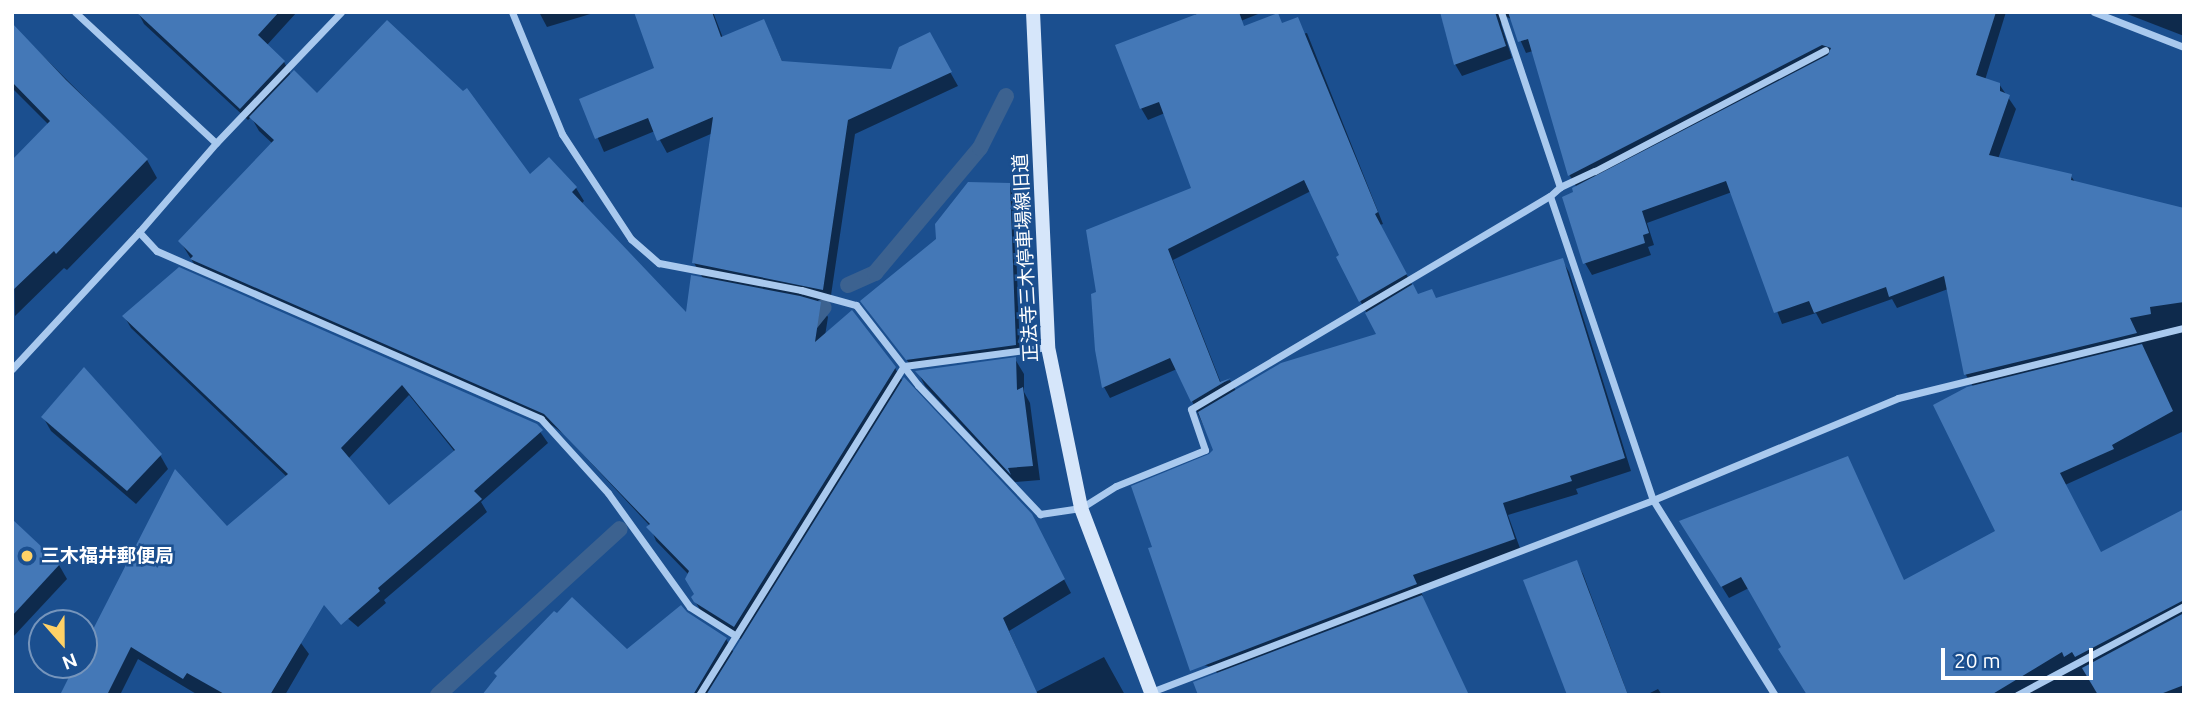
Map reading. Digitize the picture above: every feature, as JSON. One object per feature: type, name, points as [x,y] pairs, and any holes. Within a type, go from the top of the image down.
[{"type":"street","points":[[75,12],[216,143]]},
{"type":"street","points":[[12,369],[139,232],[216,143],[341,12]]},
{"type":"street","points":[[512,12],[562,134],[631,239],[659,263],[801,290],[856,305],[904,366],[1040,514],[1081,508],[1116,486],[1205,450],[1191,409],[1550,196],[1560,187],[1595,172],[1825,50]]},
{"type":"street","name":"正法寺三木停車場線旧道","points":[[1033,12],[1048,347],[1081,508],[1152,694]]},
{"type":"street","points":[[1501,12],[1560,187]]},
{"type":"street","points":[[2094,12],[2184,47]]},
{"type":"street","points":[[1550,196],[1653,500],[1775,695]]},
{"type":"street","points":[[139,232],[157,251],[541,419],[608,492],[690,607],[736,636]]},
{"type":"street","points":[[1152,694],[1653,500],[1898,398],[2184,328]]},
{"type":"street","points":[[904,366],[1048,347]]},
{"type":"street","points":[[699,695],[904,366]]},
{"type":"street","points":[[2017,695],[2184,606]]},
{"type":"building","points":[[136,12],[279,12],[258,35],[285,61],[240,109]]},
{"type":"building","points":[[634,12],[712,12],[721,37],[764,19],[782,61],[891,69],[899,47],[930,32],[952,72],[848,120],[823,290],[692,263],[713,117],[657,141],[648,118],[595,139],[579,99],[654,68]]},
{"type":"building","points":[[1202,12],[1239,12],[1244,26],[1278,13],[1282,23],[1298,17],[1378,212],[1375,214],[1407,274],[1359,302],[1336,257],[1339,255],[1304,180],[1168,249],[1220,382],[1231,378],[1191,402],[1170,358],[1102,388],[1095,350],[1091,294],[1096,292],[1086,230],[1191,188],[1159,102],[1140,109],[1115,45]]},
{"type":"building","points":[[1440,12],[1495,12],[1506,46],[1454,65]]},
{"type":"building","points":[[1508,12],[1996,12],[1976,75],[2000,83],[2000,91],[2010,95],[1989,155],[2072,174],[2071,180],[2184,208],[2184,302],[2150,307],[2151,314],[2130,318],[2137,333],[1964,375],[1944,276],[1889,297],[1886,287],[1814,313],[1809,301],[1774,313],[1726,181],[1642,211],[1649,233],[1643,235],[1645,243],[1583,264],[1562,197],[1573,192],[1572,188],[1828,55],[1831,48],[1822,45],[1568,176],[1528,39],[1518,42]]},
{"type":"building","points":[[387,20],[463,91],[467,88],[530,174],[549,157],[577,187],[572,192],[686,312],[691,275],[800,296],[821,302],[815,342],[852,310],[896,367],[734,627],[694,602],[691,597],[694,594],[685,579],[689,571],[646,527],[650,524],[544,414],[190,259],[193,256],[178,241],[274,140],[249,117],[294,70],[317,93]]},
{"type":"building","points":[[12,23],[66,80],[148,159],[56,254],[54,251],[12,291],[12,160],[50,121],[12,82]]},
{"type":"building","points":[[968,182],[1010,183],[1016,345],[906,360],[860,301],[936,239],[935,224]]},
{"type":"building","points":[[1563,258],[1625,458],[1570,476],[1572,481],[1503,503],[1515,539],[1413,575],[1417,584],[1190,671],[1148,548],[1152,547],[1131,486],[1213,450],[1198,412],[1281,363],[1376,334],[1365,313],[1413,284],[1418,294],[1432,289],[1436,298]]},
{"type":"building","points":[[179,267],[537,424],[543,430],[474,491],[482,499],[378,588],[380,591],[341,625],[324,605],[270,695],[226,695],[187,673],[183,679],[131,647],[107,695],[60,695],[68,679],[98,679],[98,620],[175,469],[227,526],[288,474],[122,316]],"holes":[[[402,385],[455,450],[389,505],[341,448]]]},
{"type":"building","points":[[2142,344],[2173,411],[2112,445],[2114,449],[2060,473],[2101,552],[2184,509],[2184,600],[2075,657],[2072,652],[2064,657],[2062,652],[1991,695],[1807,695],[1778,649],[1781,647],[1741,577],[1721,587],[1679,521],[1848,456],[1904,580],[1995,531],[1933,405],[1967,387]]},
{"type":"building","points":[[1016,357],[1017,390],[1023,387],[1033,466],[1008,468],[1011,475],[915,371]]},
{"type":"building","points":[[84,367],[162,454],[127,491],[41,417]]},
{"type":"building","points":[[904,377],[1032,514],[1065,579],[1003,618],[1038,695],[706,695]]},
{"type":"building","name":"三木福井郵便局","points":[[12,519],[60,564],[12,616]]},
{"type":"building","points":[[1577,560],[1628,695],[1567,695],[1523,580]]},
{"type":"building","points":[[1422,595],[1469,695],[1198,695],[1193,682]]},
{"type":"building","points":[[572,597],[627,649],[681,605],[687,612],[727,638],[693,695],[482,695],[497,676],[494,673],[554,611],[557,613]]},
{"type":"building","points":[[2184,613],[2184,685],[2158,695],[2098,695],[2082,668]]},
{"type":"waterway","points":[[848,285],[875,273],[980,148],[1006,96]]},
{"type":"waterway","points":[[806,329],[824,307]]},
{"type":"waterway","points":[[438,695],[620,529]]},
{"type":"place","name":"三木福井郵便局","points":[[27,556]]}]
